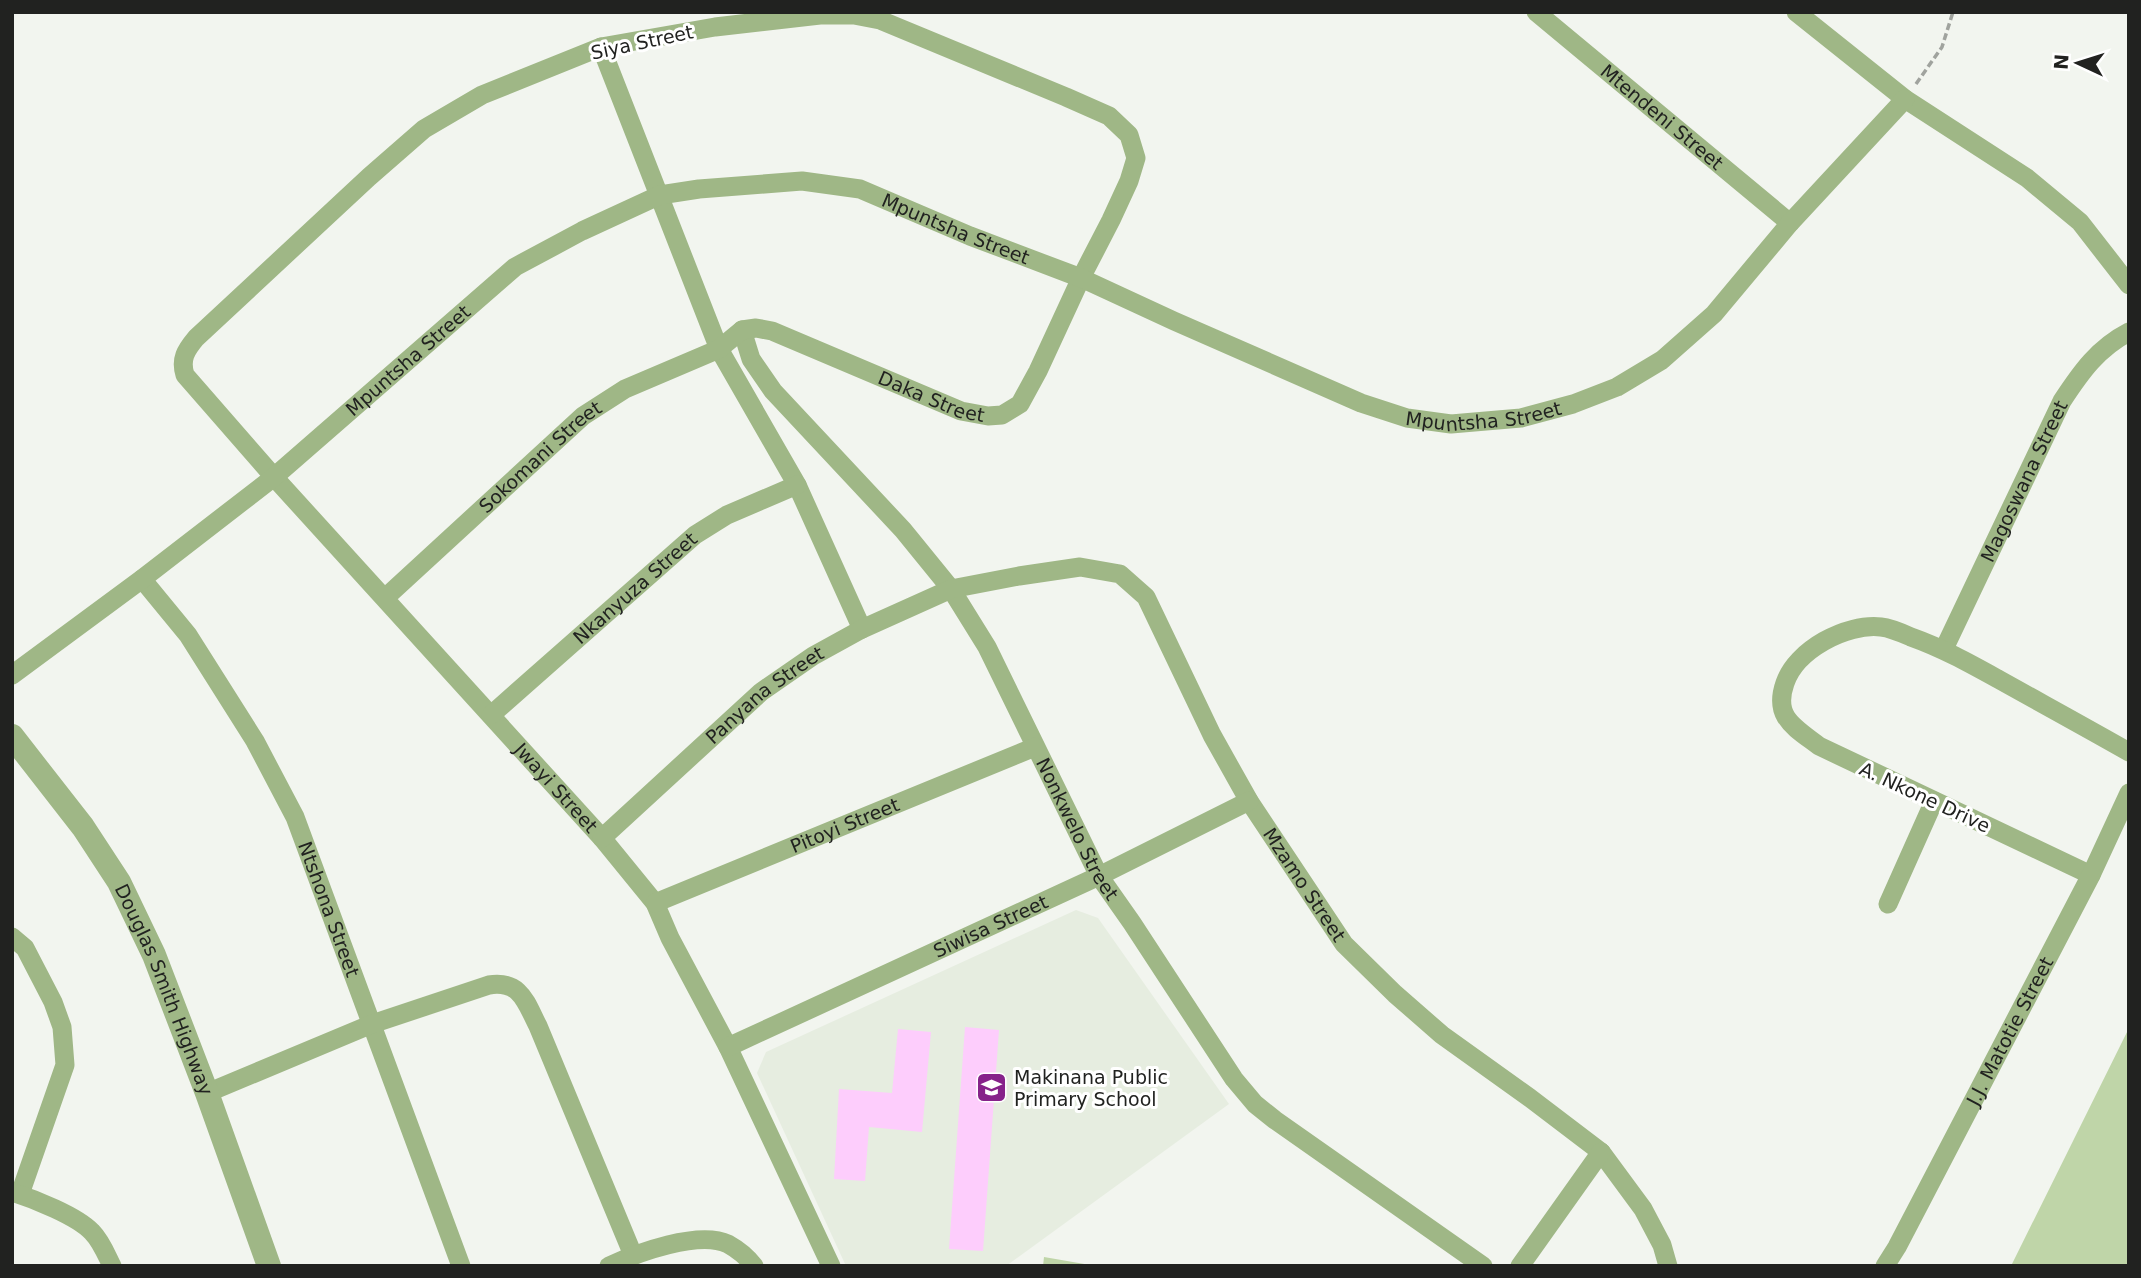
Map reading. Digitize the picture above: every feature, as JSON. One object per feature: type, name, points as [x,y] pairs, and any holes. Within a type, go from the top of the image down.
[{"type":"street","name":"Mtendeni Street","points":[[1536,12],[1790,223]]},
{"type":"street","points":[[1796,12],[1905,99],[2027,178],[2080,222],[2129,285]]},
{"type":"street","name":"Siya Street","points":[[185,375],[183,358],[195,338],[424,129],[482,95],[601,47],[715,27],[820,15],[854,15],[880,20],[1109,116],[1129,135],[1136,158],[1129,181],[1081,278]]},
{"type":"street","points":[[601,47],[719,349],[797,485],[862,629]]},
{"type":"street","name":"Mpuntsha Street","points":[[12,675],[274,477],[514,267],[660,195],[699,189],[802,181],[860,189],[970,236],[1081,278],[1360,403],[1407,418],[1451,424],[1521,418],[1573,404],[1617,387],[1662,360],[1714,314],[1790,223],[1905,99]]},
{"type":"street","name":"Daka Street","points":[[742,330],[756,328],[772,331],[961,411],[988,416],[1002,415],[1020,404],[1081,278]]},
{"type":"street","points":[[719,349],[742,330]]},
{"type":"street","name":"Nonkwelo Street","points":[[742,330],[751,359],[773,391],[903,530],[951,589],[987,647],[1099,876],[1234,1079],[1255,1104],[1275,1120],[1483,1266]]},
{"type":"street","name":"Magoswana Street","points":[[1944,649],[2062,401],[2080,372],[2098,352],[2129,332]]},
{"type":"street","name":"Sokomani Street","points":[[385,598],[583,416],[625,389],[719,349]]},
{"type":"street","name":"Jwayi Street","points":[[185,375],[274,477],[602,838],[655,904],[670,938],[728,1046],[831,1266]]},
{"type":"street","name":"Nkanyuza Street","points":[[491,715],[695,535],[727,515],[797,485]]},
{"type":"street","name":"Mzamo Street","points":[[951,589],[1080,567],[1120,574],[1146,597],[1212,735],[1249,801],[1344,944],[1395,994],[1443,1035],[1601,1152],[1643,1209],[1662,1245],[1668,1266]]},
{"type":"street","name":"Ntshona Street","points":[[142,579],[188,635],[255,741],[289,807],[461,1266]]},
{"type":"street","name":"Panyana Street","points":[[602,838],[761,692],[813,656],[862,629],[951,589]]},
{"type":"street","name":"A. Nkone Drive","points":[[1944,649],[1880,627],[1836,635],[1803,655],[1787,677],[1780,697],[1783,715],[1819,746],[2091,876]]},
{"type":"street","points":[[1944,649],[2129,752]]},
{"type":"street","name":"Douglas Smith Highway","points":[[12,736],[83,827],[119,882],[155,955],[269,1266]]},
{"type":"street","name":"Pitoyi Street","points":[[655,904],[1035,747]]},
{"type":"street","name":"J.J. Matotie Street","points":[[1885,1266],[2091,876],[2129,793]]},
{"type":"street","name":"Siwisa Street","points":[[728,1046],[1099,876],[1249,801]]},
{"type":"street","points":[[1888,904],[1934,801]]},
{"type":"street","points":[[12,937],[25,948],[53,1002],[62,1027],[65,1065],[16,1193],[77,1220],[92,1232],[103,1246],[112,1266]]},
{"type":"street","points":[[207,1093],[372,1024],[489,985],[499,984],[515,988],[521,993],[538,1026],[633,1255]]},
{"type":"street","points":[[1520,1266],[1601,1152]]},
{"type":"street","points":[[609,1266],[633,1255],[678,1243],[707,1240],[729,1244],[754,1266]]},
{"type":"path","points":[[1905,99],[1942,47],[1953,12]]},
{"type":"shaded area","name":"Makinana Public Primary School","points":[[1076,910],[1098,918],[1229,1104],[1006,1266],[846,1266],[757,1073],[766,1052]]},
{"type":"green space","points":[[2129,1028],[2129,1266],[2011,1266]]},
{"type":"green space","points":[[1044,1257],[1096,1266],[1043,1266]]},
{"type":"building","points":[[965,1027],[999,1030],[983,1251],[949,1249]]},
{"type":"building","points":[[898,1029],[931,1032],[922,1132],[869,1127],[865,1181],[834,1179],[839,1089],[892,1093]]},
{"type":"place","name":"Makinana Public Primary School","points":[[991,1088]]}]
